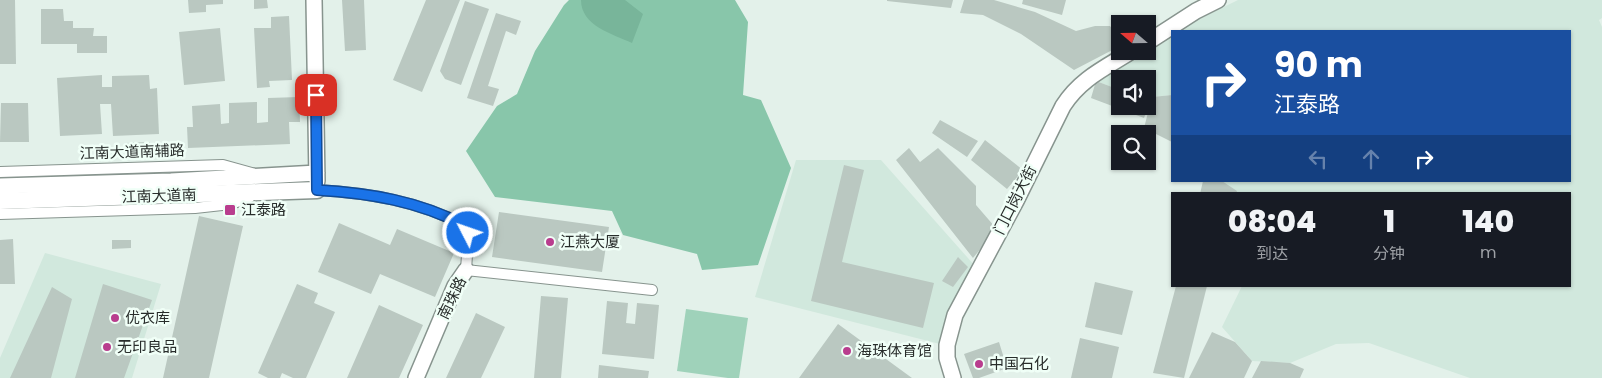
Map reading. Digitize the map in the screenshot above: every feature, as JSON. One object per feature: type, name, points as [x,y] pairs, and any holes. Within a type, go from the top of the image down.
[{"type":"main road","name":"江南大道南","points":[[0,201],[171,188],[262,193],[317,190]]},
{"type":"street","points":[[314,0],[317,190],[354,192],[384,197],[437,212],[459,222],[466,226],[468,233],[466,270],[652,290]]},
{"type":"street","points":[[1156,37],[1196,11],[1218,0]]},
{"type":"street","name":"门口岗大街","points":[[954,378],[947,358],[947,345],[955,315],[1016,201],[1063,106],[1072,93],[1087,79],[1118,60]]},
{"type":"street","name":"江南大道南辅路","points":[[0,172],[171,188]]},
{"type":"street","name":"江南大道南","points":[[0,186],[171,188],[264,176],[317,173]]},
{"type":"street","points":[[0,214],[171,188]]},
{"type":"street","name":"南珠路","points":[[416,378],[455,286],[466,270]]},
{"type":"street","name":"南珠路","points":[[425,378],[464,288],[466,270]]},
{"type":"shaded area","points":[[569,0],[735,0],[748,22],[743,95],[761,100],[791,168],[758,265],[702,270],[697,254],[623,235],[612,211],[495,197],[466,151],[497,106],[517,94],[535,51]]},
{"type":"shaded area","points":[[581,0],[625,0],[643,14],[632,43],[592,23],[582,9]]},
{"type":"shaded area","points":[[1238,0],[1602,0],[1602,18],[1599,20],[1602,27],[1602,378],[1470,378],[1369,343],[1336,344],[1290,363],[1252,361],[1222,327],[1242,287],[1571,287],[1571,192],[1234,192],[1223,182],[1571,182],[1571,30],[1177,30]]},
{"type":"shaded area","points":[[1171,34],[1171,95],[1156,97],[1156,70],[1113,70],[1129,60],[1156,60],[1156,44]]},
{"type":"shaded area","points":[[1111,71],[1111,87],[1096,81]]},
{"type":"shaded area","points":[[796,160],[881,160],[975,266],[940,344],[755,297]]},
{"type":"shaded area","points":[[45,253],[161,284],[132,378],[0,378],[0,358]]},
{"type":"shaded area","points":[[686,309],[748,318],[739,378],[677,371]]},
{"type":"building","points":[[0,0],[15,0],[16,64],[0,64]]},
{"type":"building","points":[[188,0],[223,0],[223,4],[206,5],[206,12],[189,13]]},
{"type":"building","points":[[254,0],[267,0],[268,8],[254,9]]},
{"type":"building","points":[[342,0],[364,0],[366,50],[345,51]]},
{"type":"building","points":[[426,0],[460,0],[422,92],[393,80]]},
{"type":"building","points":[[887,0],[953,0],[951,8]]},
{"type":"building","points":[[964,0],[994,0],[1035,12],[1076,31],[1095,26],[1110,26],[1111,51],[1074,70],[1021,34],[983,15],[960,13]]},
{"type":"building","points":[[1023,0],[1066,0],[1062,15],[1022,4]]},
{"type":"building","points":[[465,1],[489,9],[461,85],[445,79],[440,71]]},
{"type":"building","points":[[41,9],[63,9],[64,21],[73,21],[73,28],[94,28],[93,36],[107,36],[107,53],[77,53],[77,44],[41,44]]},
{"type":"building","points":[[496,13],[521,21],[516,35],[506,31],[488,86],[499,89],[493,106],[467,98]]},
{"type":"building","points":[[289,16],[292,80],[269,81],[270,87],[257,88],[254,28],[271,28],[271,17]]},
{"type":"building","points":[[220,28],[225,81],[184,85],[179,32]]},
{"type":"building","points":[[102,75],[102,87],[112,87],[112,76],[149,75],[150,89],[157,88],[159,134],[113,136],[111,104],[100,104],[102,134],[60,136],[57,78]]},
{"type":"building","points":[[1096,81],[1111,87],[1111,106],[1091,98]]},
{"type":"building","points":[[1171,95],[1171,142],[1156,134],[1156,125],[1145,125],[1147,115],[1156,115],[1156,97]]},
{"type":"building","points":[[299,97],[300,122],[289,122],[290,144],[188,148],[187,127],[193,127],[192,106],[220,104],[221,124],[229,123],[229,103],[257,102],[257,123],[268,122],[268,98]]},
{"type":"building","points":[[1,103],[28,103],[29,142],[0,142]]},
{"type":"building","points":[[940,120],[978,141],[967,157],[932,133]]},
{"type":"building","points":[[985,140],[1023,170],[1007,189],[971,160]]},
{"type":"building","points":[[150,142],[150,152],[126,153],[125,143]]},
{"type":"building","points":[[909,148],[920,162],[938,148],[976,186],[976,205],[995,227],[973,258],[896,160]]},
{"type":"building","points":[[844,165],[864,170],[842,262],[934,283],[923,328],[811,301]]},
{"type":"building","points":[[1203,182],[1224,182],[1237,191],[1237,192],[1200,192]]},
{"type":"building","name":"江燕大厦","points":[[499,212],[609,227],[602,272],[492,257]]},
{"type":"building","points":[[199,216],[243,226],[209,378],[163,378]]},
{"type":"building","points":[[339,223],[390,245],[397,229],[454,253],[435,297],[380,274],[371,294],[318,272]]},
{"type":"building","points":[[13,239],[15,284],[0,284],[0,240]]},
{"type":"building","points":[[112,240],[131,240],[131,248],[112,249]]},
{"type":"building","points":[[958,257],[968,267],[953,287],[942,281]]},
{"type":"building","points":[[1095,282],[1133,291],[1122,335],[1085,327]]},
{"type":"building","points":[[103,284],[152,300],[124,378],[75,378]]},
{"type":"building","points":[[297,284],[318,293],[314,303],[335,312],[306,378],[293,378],[282,373],[280,378],[268,378],[258,373]]},
{"type":"building","points":[[52,287],[72,299],[51,378],[10,378]]},
{"type":"building","points":[[1176,287],[1207,287],[1184,378],[1153,373]]},
{"type":"building","points":[[541,296],[568,298],[561,378],[534,378]]},
{"type":"building","points":[[607,301],[628,303],[626,323],[635,324],[637,303],[659,305],[654,359],[602,354]]},
{"type":"building","points":[[379,305],[423,325],[399,378],[347,378]]},
{"type":"building","points":[[476,313],[505,327],[481,378],[446,378]]},
{"type":"building","name":"海珠体育馆","points":[[838,324],[912,378],[799,378]]},
{"type":"building","points":[[1212,332],[1235,342],[1252,361],[1244,378],[1189,378]]},
{"type":"building","points":[[1080,338],[1119,347],[1112,378],[1071,378]]},
{"type":"building","points":[[999,342],[1007,368],[979,378],[973,378],[964,354]]},
{"type":"building","points":[[1261,361],[1290,363],[1304,369],[1300,378],[1252,378]]},
{"type":"building","points":[[599,365],[649,371],[648,378],[598,378]]},
{"type":"place","name":"江泰路","points":[[230,210]]},
{"type":"place","name":"江燕大厦","points":[[550,242]]},
{"type":"place","name":"优衣库","points":[[115,318]]},
{"type":"place","name":"无印良品","points":[[107,347]]},
{"type":"place","name":"海珠体育馆","points":[[847,351]]},
{"type":"place","name":"中国石化","points":[[979,364]]},
{"type":"route","points":[[316,95],[317,190],[354,192],[413,204],[452,218],[466,226],[468,233]]}]
